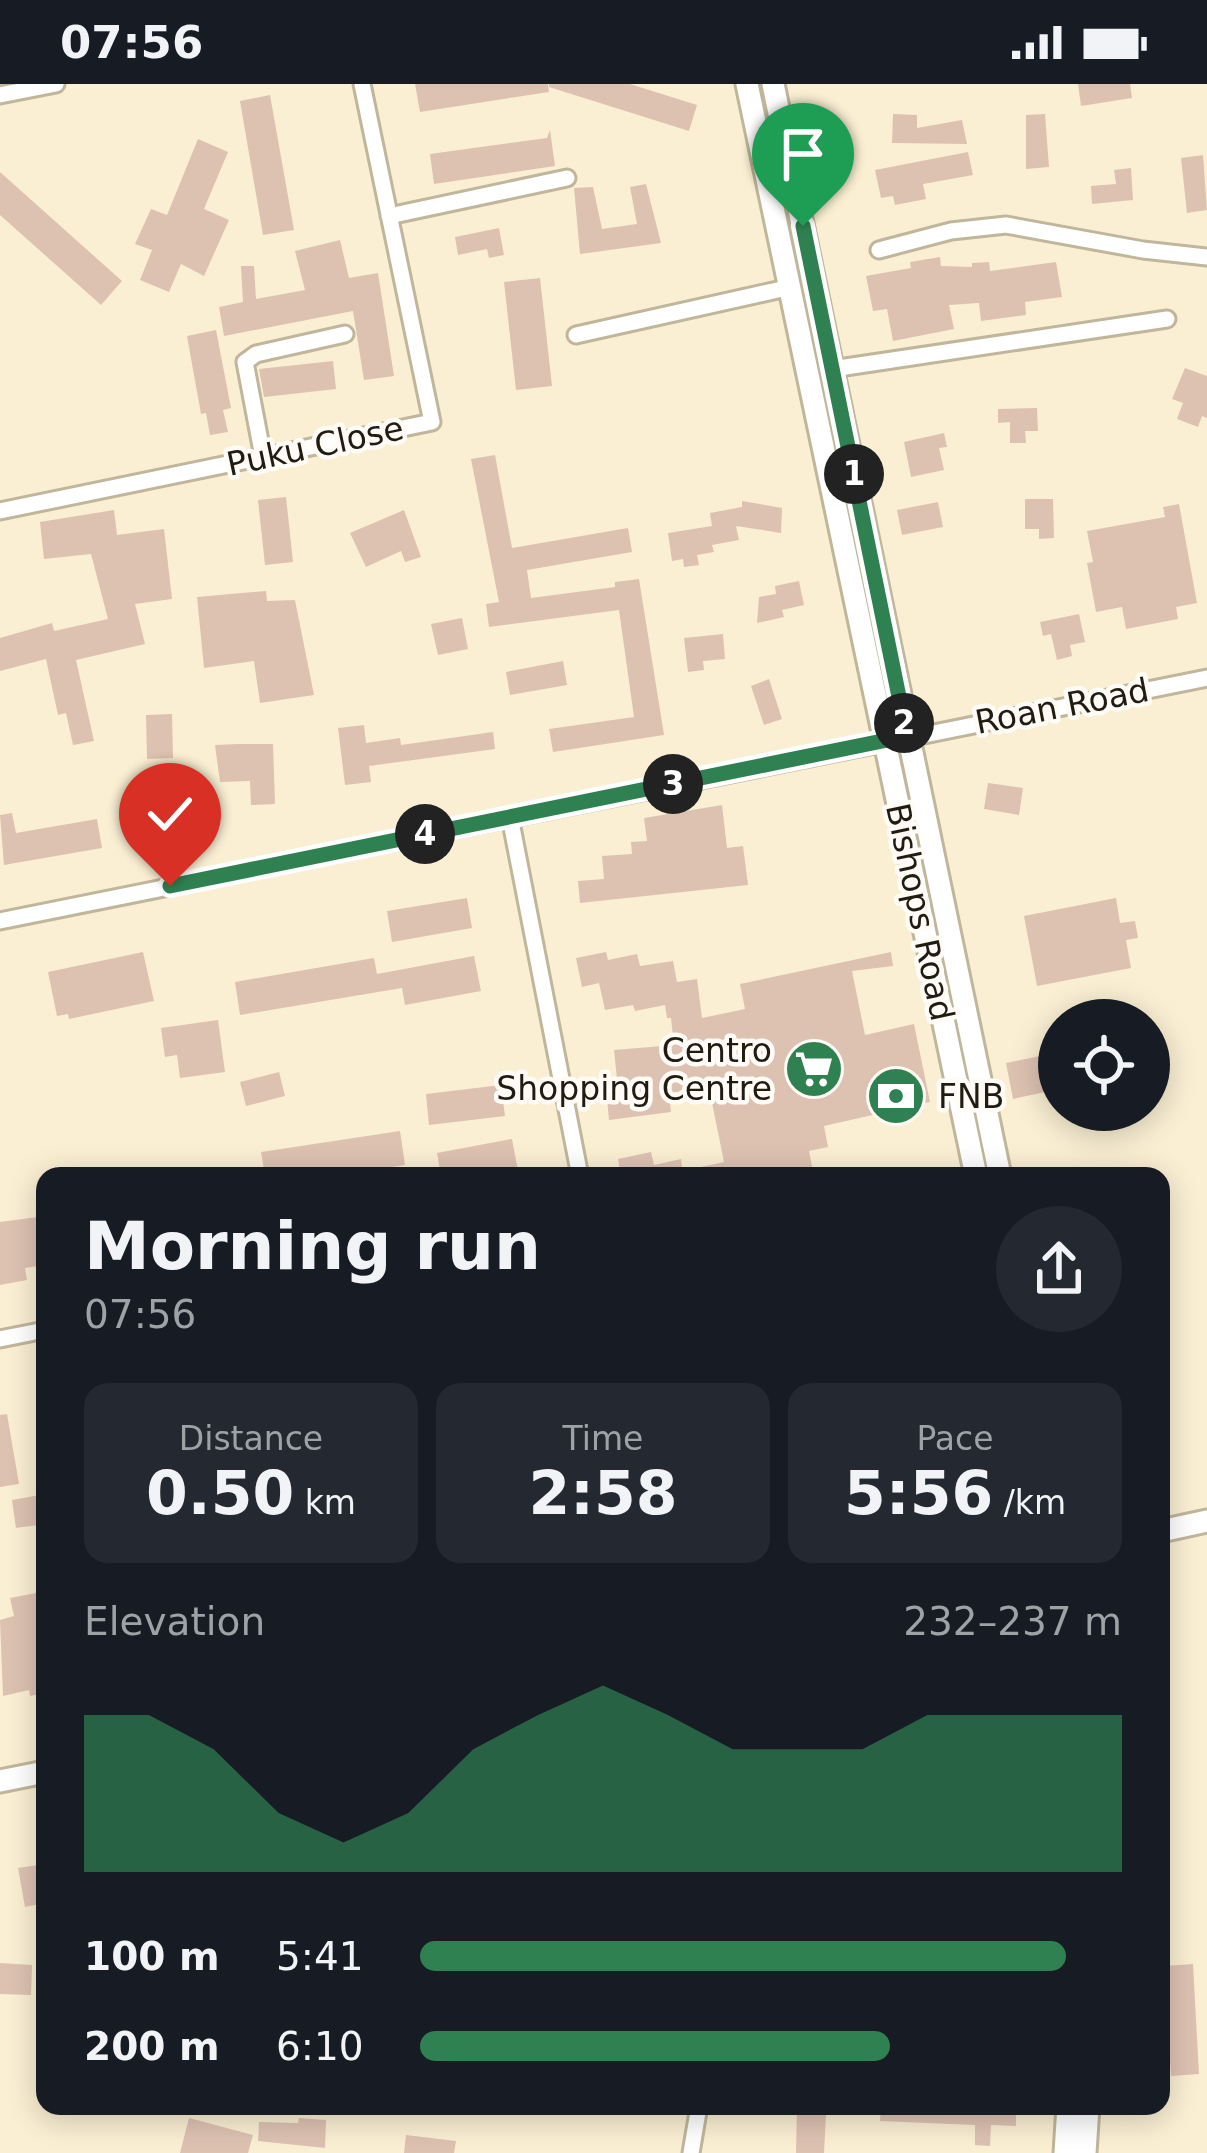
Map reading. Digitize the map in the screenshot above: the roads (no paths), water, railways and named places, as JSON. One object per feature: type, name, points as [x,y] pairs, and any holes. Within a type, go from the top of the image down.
[{"type":"main road","name":"Bishops Road","points":[[747,84],[974,1167]]},
{"type":"main road","name":"Bishops Road","points":[[773,84],[998,1167]]},
{"type":"main road","points":[[1170,1529],[1207,1521]]},
{"type":"main road","points":[[0,1781],[36,1774]]},
{"type":"main road","points":[[1065,2153],[1067,2115]]},
{"type":"main road","points":[[1085,2153],[1087,2115]]},
{"type":"street","points":[[0,95],[56,84]]},
{"type":"street","name":"Puku Close","points":[[0,511],[432,422],[362,84]]},
{"type":"street","points":[[389,216],[568,178]]},
{"type":"street","points":[[879,250],[951,231],[1006,225],[1143,250],[1207,256]]},
{"type":"street","points":[[576,335],[791,286]]},
{"type":"street","points":[[832,369],[1167,319]]},
{"type":"street","points":[[263,457],[245,362],[256,354],[344,334]]},
{"type":"street","name":"Roan Road","points":[[0,921],[1207,678]]},
{"type":"street","points":[[510,817],[578,1167]]},
{"type":"street","points":[[0,1339],[36,1332]]},
{"type":"street","points":[[691,2153],[697,2115]]},
{"type":"place","name":"Centro Shopping Centre","points":[[814,1069]]},
{"type":"place","name":"FNB","points":[[896,1096]]}]
